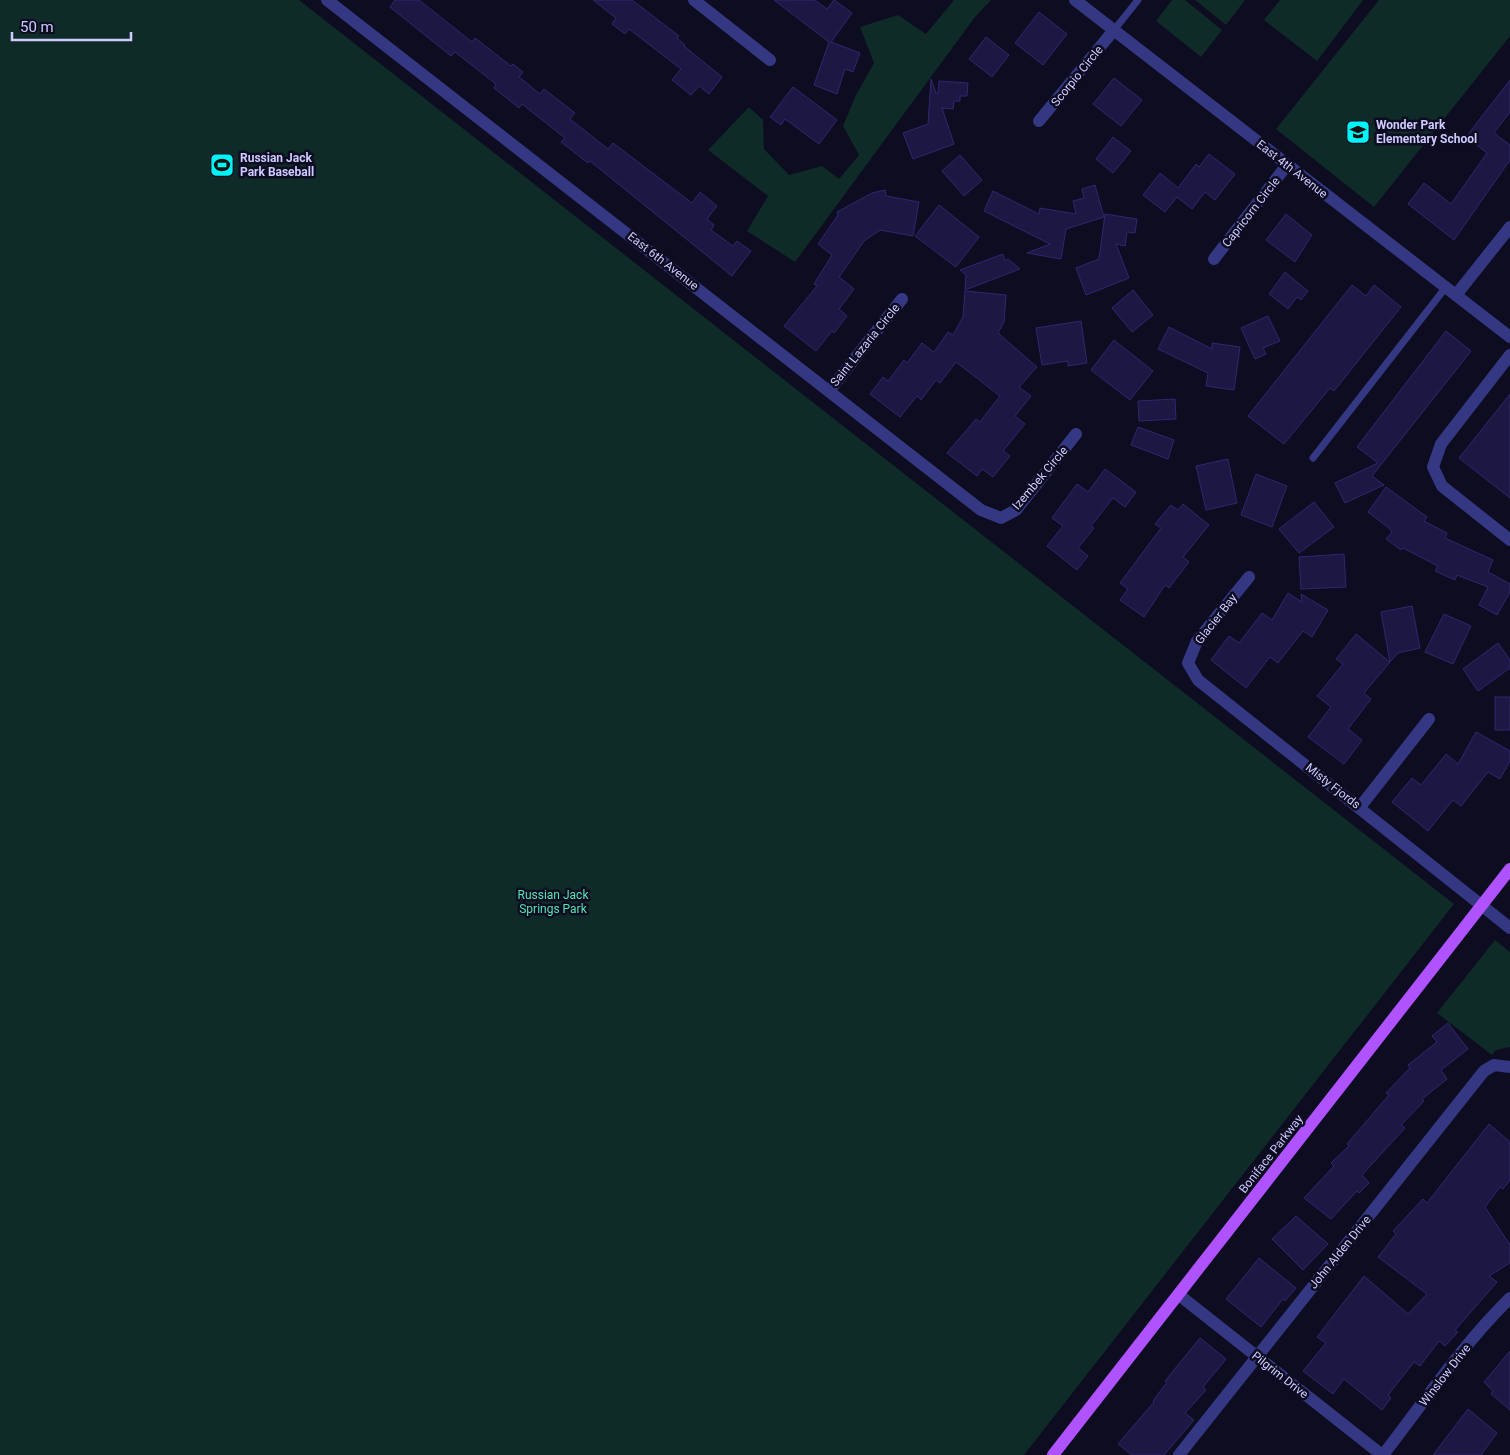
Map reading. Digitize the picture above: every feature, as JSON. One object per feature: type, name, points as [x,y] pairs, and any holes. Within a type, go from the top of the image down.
[{"type":"main road","name":"Boniface Parkway","points":[[1053,1455],[1510,868]]},
{"type":"street","name":"East 6th Avenue","points":[[328,0],[981,510],[1000,518]]},
{"type":"street","points":[[694,0],[770,60]]},
{"type":"street","name":"East 4th Avenue","points":[[1075,0],[1510,337]]},
{"type":"street","name":"Scorpio Circle","points":[[1039,121],[1114,30]]},
{"type":"street","name":"Capricorn Circle","points":[[1214,259],[1287,165]]},
{"type":"street","points":[[1451,291],[1510,227]]},
{"type":"street","name":"Saint Lazaria Circle","points":[[828,391],[902,299]]},
{"type":"street","points":[[1510,355],[1441,444],[1433,467],[1442,486],[1510,540]]},
{"type":"street","name":"Izembek Circle","points":[[1000,518],[1016,510],[1076,434]]},
{"type":"street","name":"Glacier Bay","points":[[1188,663],[1196,641],[1249,577]]},
{"type":"street","name":"Misty Fjords","points":[[1188,663],[1198,680],[1482,906]]},
{"type":"street","points":[[1360,807],[1429,719]]},
{"type":"street","points":[[1482,906],[1510,928]]},
{"type":"street","name":"John Alden Drive","points":[[1179,1455],[1258,1358],[1484,1071],[1494,1065],[1510,1066]]},
{"type":"street","name":"Pilgrim Drive","points":[[1179,1295],[1382,1455]]},
{"type":"street","name":"Winslow Drive","points":[[1382,1455],[1461,1354],[1494,1314],[1510,1298]]},
{"type":"lane","points":[[1114,30],[1138,0]]},
{"type":"lane","points":[[1313,458],[1451,291]]},
{"type":"green space","name":"Russian Jack Springs Park","points":[[0,0],[299,0],[1454,904],[1024,1455],[0,1455]]},
{"type":"green space","points":[[954,0],[991,0],[975,17],[795,262],[747,231],[768,196],[708,150],[749,107],[763,120],[764,149],[789,175],[822,166],[839,179],[859,155],[843,126],[856,95],[874,63],[860,27],[898,15],[926,34]]},
{"type":"green space","points":[[1172,0],[1185,0],[1222,30],[1201,57],[1156,21]]},
{"type":"green space","points":[[1195,0],[1245,0],[1226,25]]},
{"type":"green space","points":[[1280,0],[1363,0],[1317,61],[1264,20]]},
{"type":"green space","points":[[1379,0],[1510,0],[1510,36],[1374,207],[1276,129]]},
{"type":"green space","points":[[1495,940],[1510,952],[1510,1047],[1496,1050],[1492,1055],[1437,1013]]},
{"type":"building","points":[[395,0],[419,0],[472,42],[475,38],[511,66],[513,64],[523,72],[519,77],[540,94],[544,89],[575,113],[570,119],[608,149],[613,143],[692,203],[700,192],[717,206],[707,219],[714,225],[711,230],[733,246],[737,241],[751,251],[732,276],[590,161],[588,163],[561,142],[565,138],[522,104],[519,108],[494,88],[496,84],[455,52],[451,56],[390,7]]},
{"type":"building","points":[[593,0],[632,0],[679,36],[677,38],[684,46],[722,77],[709,94],[699,86],[691,95],[672,80],[681,69],[629,29],[625,34],[612,24],[616,18]]},
{"type":"building","points":[[774,0],[815,0],[827,9],[834,0],[852,13],[831,42],[860,53],[853,72],[845,69],[837,94],[814,85],[829,42]]},
{"type":"building","points":[[1039,12],[1067,34],[1043,65],[1015,43]]},
{"type":"building","points":[[986,37],[1009,55],[992,77],[969,59]]},
{"type":"building","points":[[1114,78],[1142,100],[1121,126],[1093,104]]},
{"type":"building","points":[[931,79],[938,94],[939,81],[968,83],[967,96],[960,96],[960,101],[954,101],[953,109],[942,108],[954,144],[913,159],[903,133],[928,124]]},
{"type":"building","points":[[1510,80],[1510,112],[1494,133],[1510,145],[1510,160],[1454,240],[1408,204],[1424,183],[1451,204],[1487,153],[1466,137]]},
{"type":"building","points":[[793,87],[837,120],[819,144],[785,119],[781,125],[770,117]]},
{"type":"building","points":[[1113,137],[1131,151],[1113,173],[1096,159]]},
{"type":"building","points":[[1209,154],[1235,174],[1215,200],[1205,192],[1192,209],[1177,197],[1165,212],[1143,195],[1160,173],[1178,188],[1196,164],[1199,167]]},
{"type":"building","points":[[960,155],[982,180],[964,196],[942,171]]},
{"type":"building","points":[[1095,185],[1104,217],[1066,229],[1061,259],[1027,253],[1050,244],[984,211],[993,191],[1039,214],[1040,208],[1076,214],[1073,201],[1084,198],[1082,189]]},
{"type":"building","points":[[885,190],[886,196],[919,202],[913,236],[880,230],[864,241],[839,277],[854,289],[839,309],[847,316],[834,333],[832,331],[816,351],[784,326],[817,286],[814,284],[832,255],[818,244],[838,215],[837,212],[872,193]]},
{"type":"building","points":[[939,205],[979,237],[956,267],[915,236]]},
{"type":"building","points":[[1105,214],[1137,219],[1135,233],[1127,232],[1125,246],[1116,244],[1129,278],[1086,295],[1076,268],[1099,259]]},
{"type":"building","points":[[1286,214],[1312,235],[1295,262],[1266,240]]},
{"type":"building","points":[[1003,254],[1005,261],[1008,259],[1020,269],[965,290],[966,275],[960,270]]},
{"type":"building","points":[[1285,272],[1308,291],[1301,300],[1297,297],[1288,309],[1269,294]]},
{"type":"building","points":[[1352,285],[1366,296],[1374,285],[1401,307],[1334,391],[1330,388],[1284,444],[1248,416]]},
{"type":"building","points":[[1133,290],[1153,315],[1132,332],[1112,308]]},
{"type":"building","points":[[965,291],[1006,295],[1004,322],[998,333],[1037,367],[1019,387],[1031,396],[1015,416],[1025,424],[1003,451],[1010,456],[993,477],[982,469],[977,476],[947,453],[976,419],[980,422],[1000,396],[956,362],[940,383],[936,380],[921,400],[917,396],[900,417],[870,394],[883,377],[888,381],[904,360],[907,363],[922,343],[934,352],[948,332],[953,335],[963,317]]},
{"type":"building","points":[[1268,316],[1280,341],[1263,348],[1266,354],[1255,359],[1241,328]]},
{"type":"building","points":[[1081,321],[1087,363],[1068,366],[1068,361],[1042,365],[1036,328]]},
{"type":"building","points":[[1169,327],[1212,349],[1212,343],[1240,347],[1234,390],[1206,386],[1208,373],[1158,349]]},
{"type":"building","points":[[1446,331],[1471,351],[1372,476],[1384,485],[1345,503],[1335,483],[1378,463],[1357,447]]},
{"type":"building","points":[[1114,340],[1153,371],[1130,400],[1091,370]]},
{"type":"building","points":[[1510,394],[1510,498],[1459,458]]},
{"type":"building","points":[[1175,399],[1176,419],[1139,421],[1138,401]]},
{"type":"building","points":[[1138,427],[1174,440],[1168,459],[1131,445]]},
{"type":"building","points":[[1228,459],[1237,503],[1206,510],[1196,466]]},
{"type":"building","points":[[1105,469],[1136,492],[1125,507],[1113,498],[1091,526],[1094,528],[1078,548],[1088,556],[1077,570],[1047,546],[1063,526],[1052,518],[1077,484],[1088,492]]},
{"type":"building","points":[[1256,474],[1287,486],[1272,527],[1241,515]]},
{"type":"building","points":[[1386,487],[1427,517],[1424,521],[1447,533],[1445,538],[1493,560],[1488,572],[1510,584],[1510,592],[1497,615],[1479,605],[1488,587],[1457,575],[1455,580],[1435,571],[1438,566],[1403,548],[1401,550],[1386,539],[1392,532],[1390,529],[1368,512]]},
{"type":"building","points":[[1314,502],[1334,527],[1299,553],[1279,529]]},
{"type":"building","points":[[1183,504],[1209,525],[1183,557],[1189,562],[1169,588],[1165,585],[1144,617],[1120,600],[1128,589],[1120,583],[1161,528],[1155,524],[1171,505],[1178,510]]},
{"type":"building","points":[[1344,554],[1346,587],[1301,589],[1299,557]]},
{"type":"building","points":[[1288,593],[1302,602],[1301,594],[1328,610],[1312,637],[1303,631],[1278,663],[1270,657],[1246,688],[1211,660],[1229,636],[1239,643],[1262,613],[1272,620]]},
{"type":"building","points":[[1412,606],[1420,648],[1398,653],[1390,662],[1381,612]]},
{"type":"building","points":[[1444,614],[1471,626],[1453,664],[1425,652]]},
{"type":"building","points":[[1356,634],[1390,662],[1364,693],[1371,699],[1348,729],[1362,740],[1344,764],[1308,737],[1331,707],[1317,696],[1343,664],[1336,659]]},
{"type":"building","points":[[1498,643],[1510,660],[1510,668],[1478,691],[1463,669]]},
{"type":"building","points":[[1495,697],[1510,697],[1510,730],[1495,730]]},
{"type":"building","points":[[1476,732],[1510,751],[1510,761],[1500,779],[1488,772],[1461,806],[1453,800],[1428,831],[1392,802],[1412,778],[1421,785],[1446,754],[1458,764]]},
{"type":"building","points":[[1448,1023],[1468,1049],[1441,1070],[1447,1079],[1422,1099],[1424,1101],[1401,1125],[1405,1128],[1362,1175],[1369,1183],[1359,1193],[1357,1191],[1331,1219],[1304,1198],[1334,1166],[1331,1163],[1349,1146],[1347,1144],[1389,1095],[1386,1093],[1410,1068],[1408,1065],[1437,1042],[1432,1036]]},
{"type":"building","points":[[1489,1124],[1510,1142],[1510,1180],[1503,1189],[1500,1187],[1485,1207],[1510,1245],[1510,1263],[1489,1276],[1497,1282],[1455,1330],[1458,1332],[1445,1346],[1439,1341],[1420,1366],[1414,1362],[1388,1395],[1391,1398],[1382,1410],[1344,1379],[1333,1394],[1303,1371],[1326,1343],[1317,1337],[1364,1276],[1408,1314],[1427,1294],[1378,1257],[1396,1234],[1393,1231],[1423,1199],[1427,1203]]},
{"type":"building","points":[[1296,1216],[1328,1244],[1303,1270],[1272,1239]]},
{"type":"building","points":[[1259,1258],[1296,1288],[1285,1301],[1283,1299],[1261,1327],[1226,1299]]},
{"type":"building","points":[[1200,1338],[1226,1359],[1203,1387],[1206,1390],[1185,1413],[1194,1420],[1164,1455],[1132,1455],[1118,1444],[1154,1402],[1167,1382],[1165,1381]]},
{"type":"building","points":[[1510,1351],[1510,1410],[1491,1394],[1493,1391],[1484,1382]]},
{"type":"building","points":[[1468,1409],[1497,1433],[1481,1455],[1433,1455]]},
{"type":"place","name":"Wonder Park Elementary School","points":[[1358,132]]},
{"type":"place","name":"Russian Jack Park Baseball","points":[[222,165]]}]
